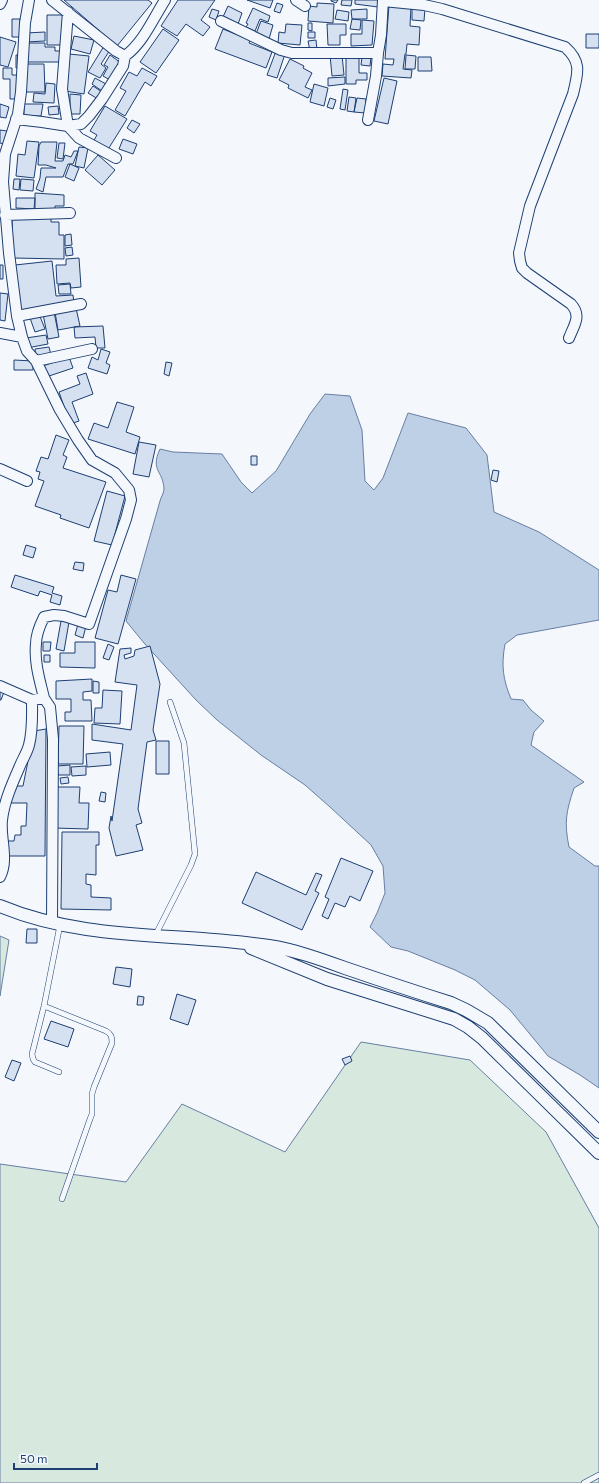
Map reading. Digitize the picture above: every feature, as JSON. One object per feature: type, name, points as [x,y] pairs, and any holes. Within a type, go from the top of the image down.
[{"type":"street","points":[[0,4],[2,0]]},
{"type":"street","points":[[29,0],[25,23],[21,92],[18,114],[5,154],[3,182],[5,215],[17,316],[27,351],[36,361],[60,410],[78,440],[92,460],[115,473],[122,480],[130,490],[131,500],[118,544],[89,624],[54,615],[44,617],[38,630],[36,644],[37,668],[44,698],[50,708],[53,738],[56,923]]},
{"type":"street","points":[[52,0],[108,45],[125,56]]},
{"type":"street","points":[[296,0],[306,6]]},
{"type":"street","points":[[368,120],[376,76],[381,35],[383,0],[424,5],[442,9],[565,47],[574,54],[577,64],[577,75],[573,94],[530,206],[519,253],[522,268],[527,273],[576,309],[577,319],[569,338]]},
{"type":"street","points":[[16,119],[68,126],[81,124],[102,99],[123,66],[125,56],[133,50],[148,29],[163,1]]},
{"type":"street","points":[[68,12],[62,89],[68,126],[80,138],[116,158]]},
{"type":"street","points":[[221,21],[281,50],[292,53],[378,53]]},
{"type":"street","points":[[5,215],[70,213]]},
{"type":"street","points":[[17,316],[81,304]]},
{"type":"street","points":[[0,333],[22,337]]},
{"type":"street","points":[[36,361],[92,349]]},
{"type":"street","points":[[0,469],[27,481]]},
{"type":"street","points":[[0,686],[32,700],[44,698]]},
{"type":"street","points":[[0,877],[2,872],[3,849],[1,833],[2,819],[10,788],[29,746],[32,722],[32,700]]},
{"type":"street","points":[[0,906],[56,923],[81,928],[155,937],[218,939],[292,951],[451,1004],[466,1010],[488,1023],[599,1132]]},
{"type":"street","points":[[235,942],[314,974],[454,1019],[468,1027],[482,1038],[599,1152]]},
{"type":"lane","points":[[155,937],[195,854],[184,743],[170,702]]},
{"type":"lane","points":[[56,923],[44,1006],[32,1050],[32,1059],[35,1062],[59,1072]]},
{"type":"lane","points":[[44,1006],[106,1031],[112,1037],[112,1043],[92,1094],[90,1119],[62,1199]]},
{"type":"lane","points":[[584,1483],[599,1475]]},
{"type":"shaded area","points":[[0,936],[9,940],[0,996]]},
{"type":"shaded area","points":[[361,1042],[470,1060],[546,1132],[599,1228],[599,1483],[0,1483],[0,1164],[126,1182],[182,1104],[285,1152]]},
{"type":"water","points":[[325,394],[350,396],[362,430],[365,481],[374,490],[383,478],[408,413],[466,428],[487,455],[494,512],[539,532],[599,570],[599,620],[517,635],[505,644],[503,666],[506,685],[511,699],[523,700],[531,710],[544,721],[534,732],[531,745],[584,782],[574,788],[569,804],[566,824],[569,847],[595,866],[599,866],[599,1088],[548,1056],[510,1010],[475,980],[455,970],[408,951],[391,947],[370,927],[385,893],[383,866],[371,845],[305,785],[261,755],[217,720],[196,700],[126,621],[164,490],[162,478],[156,462],[160,449],[173,452],[222,454],[241,482],[252,493],[276,471],[310,414]]},
{"type":"building","points":[[64,0],[148,0],[152,3],[117,46]]},
{"type":"building","points":[[178,0],[215,0],[201,20],[210,27],[203,36],[186,24],[177,36],[161,26]]},
{"type":"building","points":[[247,0],[273,0],[270,8]]},
{"type":"building","points":[[331,0],[338,0],[336,3]]},
{"type":"building","points":[[342,0],[352,0],[351,6],[341,5]]},
{"type":"building","points":[[355,0],[378,0],[378,7],[355,4]]},
{"type":"building","points":[[277,3],[283,5],[280,13],[274,11]]},
{"type":"building","points":[[317,3],[334,4],[333,23],[308,21],[309,6],[317,7]]},
{"type":"building","points":[[389,5],[411,7],[410,26],[420,27],[419,45],[407,44],[405,54],[403,69],[412,70],[411,78],[382,76],[383,64],[393,65],[394,59],[385,59]]},
{"type":"building","points":[[228,6],[242,13],[237,27],[222,19]]},
{"type":"building","points":[[412,7],[425,8],[424,21],[412,20]]},
{"type":"building","points":[[253,8],[270,16],[268,22],[260,19],[255,31],[246,27],[248,24],[246,23]]},
{"type":"building","points":[[212,9],[219,11],[216,20],[209,17]]},
{"type":"building","points":[[367,9],[367,19],[352,19],[351,10]]},
{"type":"building","points":[[337,10],[349,12],[348,21],[335,19]]},
{"type":"building","points":[[47,15],[64,15],[64,45],[47,45]]},
{"type":"building","points":[[12,19],[20,19],[20,37],[12,37]]},
{"type":"building","points":[[352,19],[361,20],[360,30],[350,29]]},
{"type":"building","points":[[362,20],[374,21],[372,45],[351,46],[351,34],[362,34]]},
{"type":"building","points":[[261,21],[273,25],[269,39],[256,34]]},
{"type":"building","points":[[308,23],[312,23],[312,31],[308,30]]},
{"type":"building","points":[[286,24],[302,25],[300,45],[278,43],[279,32],[285,33]]},
{"type":"building","points":[[327,24],[346,24],[346,35],[340,35],[340,45],[328,45]]},
{"type":"building","points":[[163,29],[179,40],[156,73],[140,62]]},
{"type":"building","points":[[223,29],[250,40],[249,43],[272,52],[266,68],[215,49]]},
{"type":"building","points":[[45,32],[45,41],[26,42],[26,33]]},
{"type":"building","points":[[308,32],[315,32],[315,38],[308,38]]},
{"type":"building","points":[[586,34],[599,34],[599,48],[586,48]]},
{"type":"building","points":[[74,36],[94,40],[90,54],[71,49]]},
{"type":"building","points":[[0,37],[16,42],[8,67],[0,65]]},
{"type":"building","points":[[316,40],[317,50],[310,51],[308,41]]},
{"type":"building","points":[[25,43],[45,43],[45,47],[55,47],[55,51],[62,51],[62,62],[25,62]]},
{"type":"building","points":[[104,46],[110,50],[101,64],[106,68],[100,78],[88,72]]},
{"type":"building","points":[[276,51],[285,54],[277,78],[267,75]]},
{"type":"building","points":[[69,54],[89,56],[84,94],[65,91]]},
{"type":"building","points":[[16,55],[21,55],[21,68],[16,68]]},
{"type":"building","points":[[110,55],[121,63],[110,80],[103,76],[108,67],[104,65]]},
{"type":"building","points":[[330,55],[342,55],[344,75],[332,76]]},
{"type":"building","points":[[359,55],[359,73],[367,73],[367,80],[356,80],[356,84],[346,84],[346,56]]},
{"type":"building","points":[[406,55],[416,56],[415,69],[405,69]]},
{"type":"building","points":[[362,57],[371,57],[370,66],[361,65]]},
{"type":"building","points":[[418,57],[431,57],[432,71],[418,71]]},
{"type":"building","points":[[290,59],[304,66],[303,68],[312,73],[305,87],[312,90],[308,98],[288,88],[289,85],[279,80]]},
{"type":"building","points":[[26,64],[44,64],[45,92],[26,92]]},
{"type":"building","points":[[3,68],[12,68],[12,75],[18,75],[18,99],[10,99],[10,79],[3,79]]},
{"type":"building","points":[[142,68],[157,76],[151,86],[145,82],[125,116],[115,110],[126,91],[120,88],[129,72],[137,76]]},
{"type":"building","points":[[345,77],[345,84],[328,86],[328,78]]},
{"type":"building","points":[[95,78],[106,84],[102,91],[92,84]]},
{"type":"building","points":[[384,78],[397,81],[388,124],[374,121]]},
{"type":"building","points":[[46,83],[55,84],[54,103],[33,102],[34,93],[45,94]]},
{"type":"building","points":[[314,84],[328,88],[324,106],[310,102]]},
{"type":"building","points":[[93,86],[102,92],[98,99],[88,93]]},
{"type":"building","points":[[343,89],[348,90],[345,110],[340,109]]},
{"type":"building","points":[[70,94],[81,95],[80,114],[70,114]]},
{"type":"building","points":[[349,97],[356,98],[354,112],[347,111]]},
{"type":"building","points":[[330,98],[336,100],[333,109],[327,107]]},
{"type":"building","points":[[357,98],[366,99],[365,113],[354,112]]},
{"type":"building","points":[[0,104],[9,107],[6,118],[0,117]]},
{"type":"building","points":[[24,104],[43,104],[41,116],[24,116]]},
{"type":"building","points":[[58,106],[59,114],[49,115],[48,107]]},
{"type":"building","points":[[105,106],[127,119],[107,151],[93,142],[97,135],[90,131]]},
{"type":"building","points":[[132,120],[140,124],[134,133],[127,128]]},
{"type":"building","points":[[0,130],[7,131],[4,144],[0,143]]},
{"type":"building","points":[[123,139],[137,144],[133,154],[119,149]]},
{"type":"building","points":[[27,141],[39,142],[34,178],[16,176],[18,154],[25,155]]},
{"type":"building","points":[[41,142],[57,142],[55,161],[63,161],[65,155],[71,157],[74,151],[78,151],[73,164],[68,164],[63,177],[46,177],[43,192],[36,189],[40,178],[41,168],[56,168],[46,165],[38,165],[39,146]]},
{"type":"building","points":[[59,143],[65,143],[63,159],[57,158]]},
{"type":"building","points":[[79,147],[88,148],[84,168],[75,166]]},
{"type":"building","points":[[98,155],[115,170],[102,185],[85,170]]},
{"type":"building","points":[[70,164],[79,168],[74,181],[65,177]]},
{"type":"building","points":[[14,179],[20,179],[19,190],[13,189]]},
{"type":"building","points":[[21,179],[34,180],[33,191],[20,190]]},
{"type":"building","points":[[35,193],[64,195],[64,206],[55,206],[55,211],[35,210]]},
{"type":"building","points":[[16,198],[35,198],[34,209],[16,208]]},
{"type":"building","points":[[12,217],[51,217],[51,222],[59,222],[59,235],[64,235],[64,259],[13,258]]},
{"type":"building","points":[[71,234],[72,245],[65,246],[65,235]]},
{"type":"building","points":[[72,247],[73,255],[66,256],[65,248]]},
{"type":"building","points":[[79,258],[81,287],[71,288],[70,283],[57,284],[56,265],[66,265],[66,259]]},
{"type":"building","points":[[52,261],[56,296],[73,295],[74,303],[21,312],[15,265]]},
{"type":"building","points":[[0,265],[3,265],[3,279],[0,279]]},
{"type":"building","points":[[70,284],[71,294],[59,294],[58,285]]},
{"type":"building","points":[[0,293],[8,294],[5,321],[0,320]]},
{"type":"building","points":[[76,308],[80,326],[58,330],[55,312]]},
{"type":"building","points":[[54,312],[59,337],[48,339],[43,314]]},
{"type":"building","points":[[39,314],[45,329],[35,332],[30,318]]},
{"type":"building","points":[[103,326],[105,348],[96,348],[95,337],[75,338],[74,327]]},
{"type":"building","points":[[46,335],[48,344],[27,348],[26,338]]},
{"type":"building","points":[[49,347],[51,355],[36,358],[35,349]]},
{"type":"building","points":[[101,349],[110,352],[106,363],[110,365],[107,374],[88,368],[92,357],[98,360]]},
{"type":"building","points":[[69,357],[73,368],[46,377],[43,366]]},
{"type":"building","points":[[14,360],[33,361],[33,370],[14,370]]},
{"type":"building","points":[[166,362],[172,363],[169,376],[164,374]]},
{"type":"building","points":[[86,373],[93,394],[72,402],[79,421],[70,424],[59,392],[80,384],[77,376]]},
{"type":"building","points":[[117,402],[134,407],[126,432],[140,437],[135,454],[88,439],[94,423],[108,428]]},
{"type":"building","points":[[56,435],[69,440],[63,455],[67,457],[63,468],[106,482],[89,528],[60,518],[61,515],[35,506],[44,481],[38,479],[40,472],[36,471],[41,457],[48,459]]},
{"type":"building","points":[[139,442],[156,445],[149,477],[133,474]]},
{"type":"building","points":[[251,456],[257,456],[257,465],[251,465]]},
{"type":"building","points":[[493,470],[499,471],[497,482],[491,480]]},
{"type":"building","points":[[107,491],[125,496],[112,545],[94,541]]},
{"type":"building","points":[[26,545],[36,548],[33,558],[23,555]]},
{"type":"building","points":[[75,562],[84,563],[83,571],[73,569]]},
{"type":"building","points":[[15,575],[54,587],[52,593],[62,596],[60,605],[50,602],[52,595],[40,591],[38,596],[11,587]]},
{"type":"building","points":[[121,575],[136,579],[118,644],[95,638],[108,590],[117,592]]},
{"type":"building","points":[[61,621],[69,622],[64,651],[56,649]]},
{"type":"building","points":[[78,624],[86,626],[83,638],[75,635]]},
{"type":"building","points":[[43,642],[51,642],[50,651],[43,651]]},
{"type":"building","points":[[75,642],[95,642],[95,668],[60,667],[60,653],[75,653]]},
{"type":"building","points":[[108,644],[114,647],[109,660],[103,658]]},
{"type":"building","points":[[150,646],[160,684],[153,730],[156,740],[147,742],[138,809],[142,823],[136,825],[143,850],[116,856],[109,828],[111,816],[112,821],[123,744],[92,740],[92,724],[131,730],[137,685],[115,682],[120,649],[131,648],[131,653],[124,655],[125,659],[134,656],[135,650]]},
{"type":"building","points":[[44,655],[50,655],[50,662],[44,662]]},
{"type":"building","points":[[92,679],[92,691],[83,692],[83,700],[91,700],[92,721],[65,721],[65,712],[71,712],[71,699],[56,699],[56,681]]},
{"type":"building","points":[[93,681],[99,682],[99,693],[93,693]]},
{"type":"building","points":[[103,690],[122,691],[120,724],[94,723],[95,708],[102,708]]},
{"type":"building","points":[[0,691],[4,692],[1,700],[0,700]]},
{"type":"building","points":[[59,726],[84,726],[83,764],[58,764]]},
{"type":"building","points":[[46,729],[45,856],[7,856],[7,841],[14,841],[15,835],[21,835],[21,826],[26,826],[27,803],[9,803],[15,786],[23,786],[34,731]]},
{"type":"building","points":[[156,741],[169,741],[169,774],[156,774]]},
{"type":"building","points":[[110,752],[111,765],[87,767],[86,754]]},
{"type":"building","points":[[70,765],[70,775],[58,775],[57,766]]},
{"type":"building","points":[[86,766],[86,775],[72,776],[71,767]]},
{"type":"building","points":[[68,777],[69,783],[61,784],[60,778]]},
{"type":"building","points":[[55,787],[80,787],[79,803],[89,803],[88,829],[54,828]]},
{"type":"building","points":[[101,792],[106,793],[105,802],[99,801]]},
{"type":"building","points":[[62,832],[99,832],[99,845],[96,845],[96,875],[86,874],[86,884],[91,885],[91,897],[111,898],[111,910],[61,909]]},
{"type":"building","points":[[341,858],[373,871],[360,901],[350,896],[345,907],[335,903],[328,919],[322,916],[329,899],[325,897]]},
{"type":"building","points":[[256,872],[306,895],[316,873],[322,875],[315,891],[319,893],[302,930],[242,903]]},
{"type":"building","points":[[27,929],[37,929],[37,943],[26,943]]},
{"type":"building","points":[[116,967],[132,969],[130,987],[113,984]]},
{"type":"building","points":[[177,994],[196,1000],[188,1025],[170,1019]]},
{"type":"building","points":[[138,996],[144,997],[143,1005],[137,1005]]},
{"type":"building","points":[[51,1021],[74,1029],[68,1047],[44,1039]]},
{"type":"building","points":[[350,1056],[352,1061],[345,1065],[342,1059]]},
{"type":"building","points":[[12,1060],[21,1063],[14,1081],[5,1077]]}]
